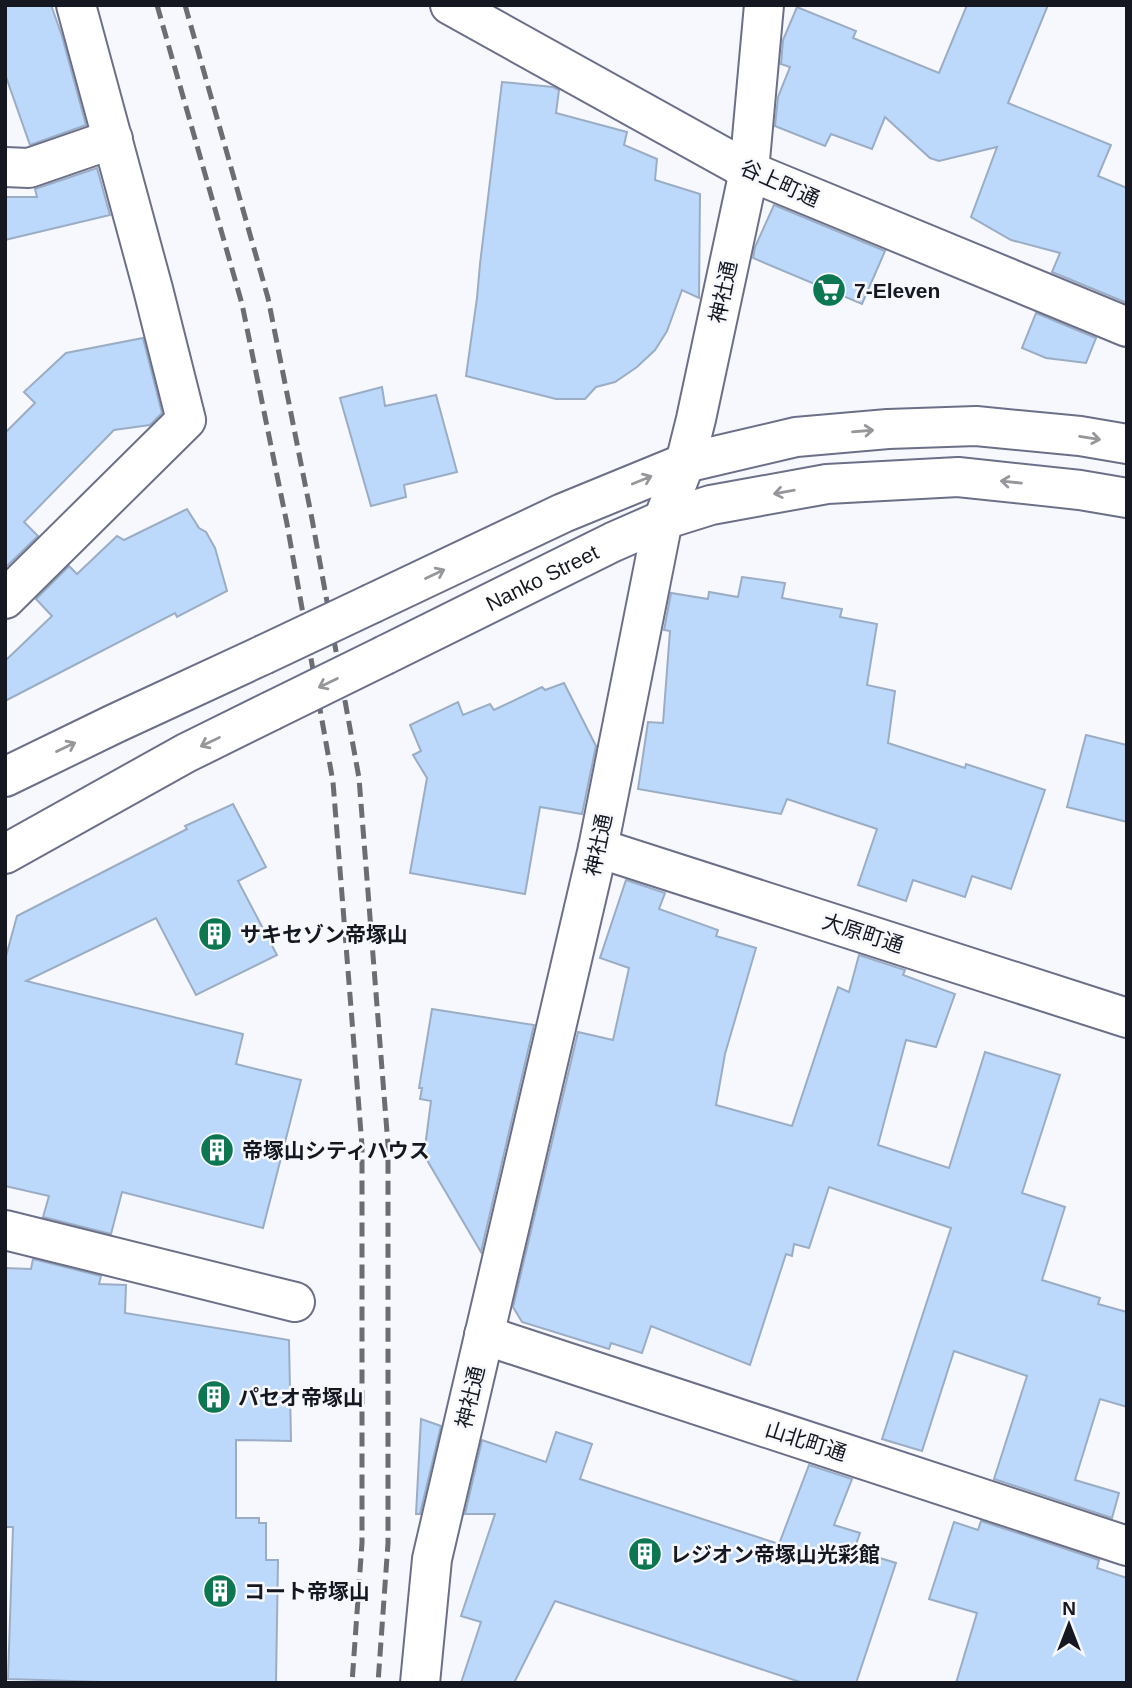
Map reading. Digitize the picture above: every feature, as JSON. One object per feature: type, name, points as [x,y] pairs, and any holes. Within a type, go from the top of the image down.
[{"type":"street","points":[[5,599],[186,420],[76,5]]},
{"type":"street","name":"谷上町通","points":[[450,5],[748,171],[1127,327]]},
{"type":"street","name":"神社通","points":[[421,1683],[432,1559],[598,848],[663,520],[685,463],[696,419],[748,171],[764,5]]},
{"type":"street","points":[[5,167],[29,168],[113,139]]},
{"type":"street","points":[[5,777],[563,513],[685,463],[796,437],[888,429],[976,426],[1080,436],[1127,444]]},
{"type":"street","name":"Nanko Street","points":[[5,854],[186,753],[613,542],[663,520],[711,505],[827,484],[958,477],[1080,489],[1127,498]]},
{"type":"street","name":"大原町通","points":[[598,848],[1127,1018]]},
{"type":"street","points":[[5,1230],[295,1302]]},
{"type":"street","name":"山北町通","points":[[484,1335],[1127,1546]]},
{"type":"building","points":[[5,5],[51,5],[86,125],[30,145],[5,74]]},
{"type":"building","points":[[967,5],[1048,5],[1008,103],[1111,145],[1098,176],[1127,188],[1127,303],[1052,272],[1060,253],[1011,240],[971,217],[997,147],[939,161],[930,158],[885,117],[872,149],[831,134],[825,146],[775,126],[778,97],[790,67],[781,64],[783,40],[797,7],[856,31],[853,38],[939,73]]},
{"type":"building","points":[[502,82],[553,87],[559,90],[556,113],[627,132],[624,145],[657,159],[655,180],[700,194],[699,298],[682,290],[667,331],[655,350],[637,367],[615,382],[596,387],[585,399],[556,399],[466,376]]},
{"type":"building","points":[[97,168],[110,215],[5,240],[5,197],[37,197],[35,189]]},
{"type":"building","points":[[774,205],[885,251],[862,304],[753,258],[755,247]]},
{"type":"building","points":[[1036,313],[1096,338],[1086,363],[1046,358],[1022,348]]},
{"type":"building","points":[[143,338],[162,413],[150,425],[114,430],[24,522],[38,536],[6,567],[5,433],[35,403],[24,392],[66,353]]},
{"type":"building","points":[[382,387],[385,406],[436,395],[457,472],[404,485],[406,497],[371,506],[340,398]]},
{"type":"building","points":[[187,509],[215,548],[227,591],[177,617],[175,613],[5,701],[5,661],[52,616],[36,599],[69,566],[77,574],[117,536],[124,540]]},
{"type":"building","points":[[742,577],[785,583],[782,598],[842,609],[840,617],[877,624],[867,685],[895,691],[888,743],[965,768],[966,764],[1045,790],[1011,889],[972,876],[965,897],[913,880],[906,901],[858,885],[877,829],[787,799],[781,814],[638,789],[648,722],[663,723],[670,631],[664,630],[671,593],[708,599],[709,592],[738,597]]},
{"type":"building","points":[[564,683],[596,746],[582,814],[540,807],[525,894],[410,873],[427,778],[413,755],[421,751],[410,725],[458,702],[463,715],[490,704],[494,710],[542,687],[545,690]]},
{"type":"building","points":[[1086,735],[1127,745],[1127,822],[1067,807]]},
{"type":"building","points":[[233,804],[266,867],[238,881],[277,955],[196,995],[156,918],[26,981],[243,1034],[236,1064],[301,1080],[263,1228],[122,1192],[111,1234],[43,1217],[49,1196],[5,1186],[5,960],[17,916],[187,829],[185,826]]},
{"type":"building","points":[[626,880],[665,893],[659,909],[718,930],[716,936],[756,948],[725,1054],[716,1105],[792,1126],[838,987],[849,992],[859,955],[905,970],[903,975],[955,994],[936,1047],[906,1040],[878,1145],[949,1168],[985,1052],[1060,1075],[1022,1193],[1065,1207],[1042,1280],[1100,1298],[1098,1304],[1127,1312],[1127,1407],[1100,1399],[1075,1480],[1119,1493],[1112,1518],[994,1479],[1027,1376],[954,1351],[922,1451],[882,1439],[951,1228],[829,1187],[809,1248],[794,1244],[792,1256],[786,1254],[750,1365],[651,1326],[642,1353],[611,1343],[609,1349],[522,1322],[513,1307],[578,1032],[613,1040],[629,968],[600,958]]},
{"type":"building","points":[[432,1009],[534,1025],[481,1252],[424,1155],[431,1101],[420,1099],[422,1088],[419,1088]]},
{"type":"building","points":[[33,1259],[101,1276],[99,1284],[126,1285],[125,1313],[289,1340],[291,1441],[236,1440],[236,1518],[259,1518],[259,1523],[266,1523],[266,1560],[278,1560],[276,1683],[8,1679],[13,1527],[5,1527],[5,1268],[31,1269]]},
{"type":"building","points":[[421,1419],[441,1426],[420,1514],[416,1514]]},
{"type":"building","name":"レジオン帝塚山光彩館","points":[[556,1432],[592,1444],[580,1479],[779,1544],[809,1465],[852,1479],[834,1525],[860,1533],[854,1550],[896,1563],[856,1683],[803,1683],[555,1601],[514,1683],[461,1683],[481,1622],[461,1616],[495,1514],[465,1514],[482,1440],[546,1462]]},
{"type":"building","points":[[981,1521],[1099,1560],[1097,1568],[1127,1578],[1127,1683],[956,1683],[977,1613],[929,1599],[954,1522],[978,1530]]},
{"type":"railway","points":[[157,5],[242,304],[287,524],[333,782],[362,1146],[362,1543],[352,1683]]},
{"type":"railway","points":[[185,5],[268,298],[359,778],[388,1145],[388,1543],[378,1683]]},
{"type":"place","name":"7-Eleven","points":[[829,290]]},
{"type":"place","name":"サキセゾン帝塚山","points":[[215,934]]},
{"type":"place","name":"帝塚山シティハウス","points":[[217,1150]]},
{"type":"place","name":"パセオ帝塚山","points":[[214,1397]]},
{"type":"place","name":"レジオン帝塚山光彩館","points":[[645,1554]]},
{"type":"place","name":"コート帝塚山","points":[[220,1591]]}]
